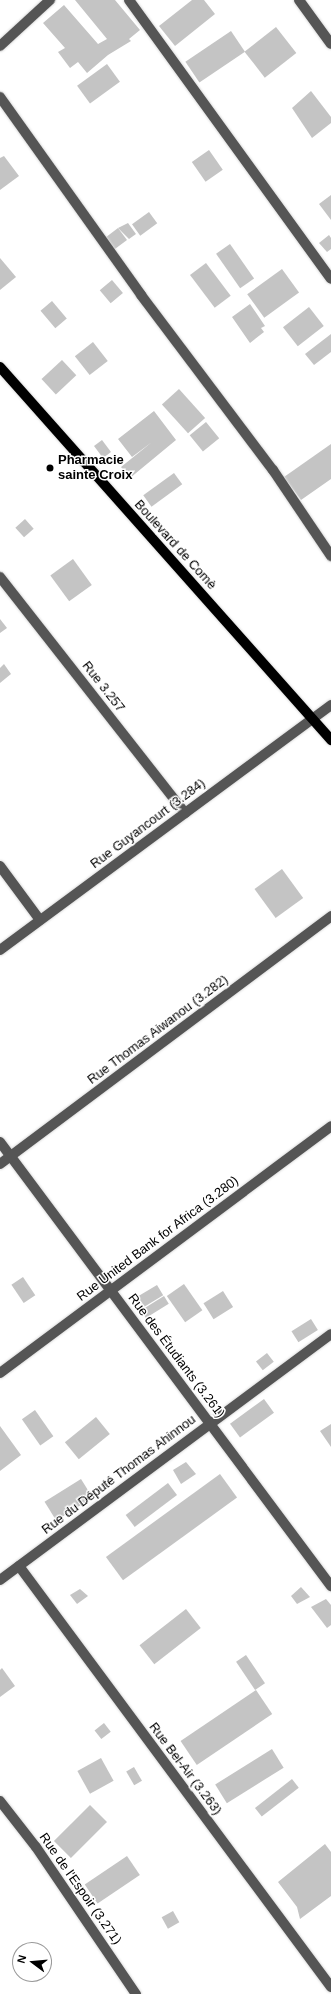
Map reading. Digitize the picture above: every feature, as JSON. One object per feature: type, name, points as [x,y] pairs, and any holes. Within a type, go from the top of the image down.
[{"type":"main road","name":"Boulevard de Comè","points":[[0,367],[331,740]]},
{"type":"street","points":[[0,46],[50,0]]},
{"type":"street","points":[[129,0],[331,279]]},
{"type":"street","points":[[299,0],[331,44]]},
{"type":"street","points":[[0,97],[142,295],[273,470],[331,556]]},
{"type":"street","name":"Rue 3.257","points":[[0,577],[185,813]]},
{"type":"street","name":"Rue Guyancourt (3.284)","points":[[0,950],[331,705]]},
{"type":"street","points":[[0,866],[40,920]]},
{"type":"street","name":"Rue Thomas Aiwanou (3.282)","points":[[0,1164],[331,916]]},
{"type":"street","name":"Rue United Bank for Africa (3.280)","points":[[0,1373],[331,1126]]},
{"type":"street","name":"Rue des Étudiants (3.261)","points":[[0,1142],[331,1586]]},
{"type":"street","name":"Rue du Député Thomas Ahinnou","points":[[0,1580],[331,1334]]},
{"type":"street","name":"Rue Bel-Air (3.263)","points":[[19,1566],[331,1987]]},
{"type":"street","name":"Rue de l'Espoir (3.271)","points":[[0,1801],[36,1847],[136,1994]]},
{"type":"building","points":[[75,0],[115,0],[140,30],[129,39],[131,41],[108,55],[87,73],[78,62],[70,68],[58,52],[65,48],[43,23],[64,5],[98,44],[107,39]]},
{"type":"building","points":[[192,0],[204,0],[215,14],[175,46],[159,26]]},
{"type":"building","points":[[276,27],[296,53],[265,78],[244,52]]},
{"type":"building","points":[[231,31],[245,52],[199,82],[185,62]]},
{"type":"building","points":[[107,64],[120,82],[90,104],[77,86]]},
{"type":"building","points":[[311,91],[331,117],[331,123],[312,138],[292,108]]},
{"type":"building","points":[[209,150],[223,170],[206,182],[192,162]]},
{"type":"building","points":[[4,156],[19,176],[0,190],[0,158]]},
{"type":"building","points":[[331,195],[331,220],[319,204]]},
{"type":"building","points":[[149,212],[157,223],[140,236],[132,224]]},
{"type":"building","points":[[128,223],[136,234],[129,239],[118,228]]},
{"type":"building","points":[[118,228],[127,240],[114,250],[105,238]]},
{"type":"building","points":[[329,235],[331,238],[331,249],[327,252],[319,243]]},
{"type":"building","points":[[230,244],[254,278],[240,288],[216,254]]},
{"type":"building","points":[[0,258],[16,277],[0,290]]},
{"type":"building","points":[[206,263],[231,296],[215,308],[190,275]]},
{"type":"building","points":[[282,269],[299,292],[264,318],[247,294]]},
{"type":"building","points":[[112,280],[123,293],[111,303],[100,290]]},
{"type":"building","points":[[52,301],[67,319],[55,328],[41,311]]},
{"type":"building","points":[[250,304],[265,326],[261,328],[264,332],[250,343],[232,317]]},
{"type":"building","points":[[309,307],[324,326],[298,346],[283,327]]},
{"type":"building","points":[[331,334],[331,352],[314,365],[305,354]]},
{"type":"building","points":[[93,342],[108,361],[90,375],[75,356]]},
{"type":"building","points":[[62,360],[76,375],[56,394],[42,379]]},
{"type":"building","points":[[179,389],[205,418],[188,433],[162,404]]},
{"type":"building","points":[[154,411],[176,440],[130,478],[121,467],[152,442],[132,457],[118,439]]},
{"type":"building","points":[[206,422],[219,438],[203,452],[190,435]]},
{"type":"building","points":[[102,440],[111,452],[103,458],[94,446]]},
{"type":"building","points":[[331,444],[331,479],[301,500],[284,477]]},
{"type":"building","points":[[174,473],[182,484],[151,507],[143,495]]},
{"type":"building","points":[[25,519],[34,529],[24,537],[15,528]]},
{"type":"building","points":[[73,559],[92,585],[69,601],[50,575]]},
{"type":"building","points":[[0,619],[7,628],[0,633]]},
{"type":"building","points":[[4,664],[11,674],[0,683],[0,668]]},
{"type":"building","points":[[282,869],[303,898],[276,918],[254,889]]},
{"type":"building","points":[[23,1277],[35,1295],[24,1303],[11,1285]]},
{"type":"building","points":[[184,1284],[202,1310],[185,1322],[167,1296]]},
{"type":"building","points":[[157,1285],[163,1295],[143,1307],[137,1297]]},
{"type":"building","points":[[223,1291],[233,1307],[214,1319],[203,1303]]},
{"type":"building","points":[[164,1296],[169,1304],[146,1318],[141,1310]]},
{"type":"building","points":[[311,1319],[318,1330],[298,1342],[291,1331]]},
{"type":"building","points":[[267,1353],[274,1362],[263,1370],[256,1362]]},
{"type":"building","points":[[264,1399],[274,1413],[240,1437],[230,1424]]},
{"type":"building","points":[[35,1410],[53,1436],[40,1445],[22,1419]]},
{"type":"building","points":[[96,1417],[110,1434],[79,1459],[65,1442]]},
{"type":"building","points":[[331,1424],[331,1447],[320,1431]]},
{"type":"building","points":[[0,1426],[21,1455],[0,1471]]},
{"type":"building","points":[[186,1462],[196,1474],[181,1484],[173,1470]]},
{"type":"building","points":[[220,1474],[237,1497],[123,1580],[106,1557]]},
{"type":"building","points":[[81,1479],[93,1498],[56,1520],[45,1502]]},
{"type":"building","points":[[168,1483],[177,1495],[135,1527],[126,1515]]},
{"type":"building","points":[[301,1587],[310,1597],[297,1604],[291,1596]]},
{"type":"building","points":[[80,1589],[88,1596],[77,1604],[70,1595]]},
{"type":"building","points":[[326,1599],[331,1605],[331,1625],[327,1628],[311,1607]]},
{"type":"building","points":[[186,1609],[201,1628],[154,1664],[140,1645]]},
{"type":"building","points":[[246,1655],[265,1683],[255,1690],[236,1662]]},
{"type":"building","points":[[2,1668],[15,1686],[0,1697],[0,1670]]},
{"type":"building","points":[[256,1690],[272,1714],[197,1765],[181,1741]]},
{"type":"building","points":[[104,1723],[111,1732],[101,1739],[95,1730]]},
{"type":"building","points":[[272,1749],[284,1768],[227,1803],[215,1785]]},
{"type":"building","points":[[101,1758],[114,1781],[90,1794],[77,1771]]},
{"type":"building","points":[[134,1767],[142,1781],[134,1785],[126,1772]]},
{"type":"building","points":[[292,1779],[299,1788],[262,1817],[255,1808]]},
{"type":"building","points":[[90,1805],[107,1822],[71,1858],[54,1841]]},
{"type":"building","points":[[325,1844],[331,1852],[331,1896],[300,1919],[297,1907],[278,1882]]},
{"type":"building","points":[[127,1856],[140,1875],[98,1904],[85,1885]]},
{"type":"building","points":[[173,1911],[179,1922],[168,1929],[162,1917]]},
{"type":"place","name":"Pharmacie sainte Croix","points":[[50,468]]}]
